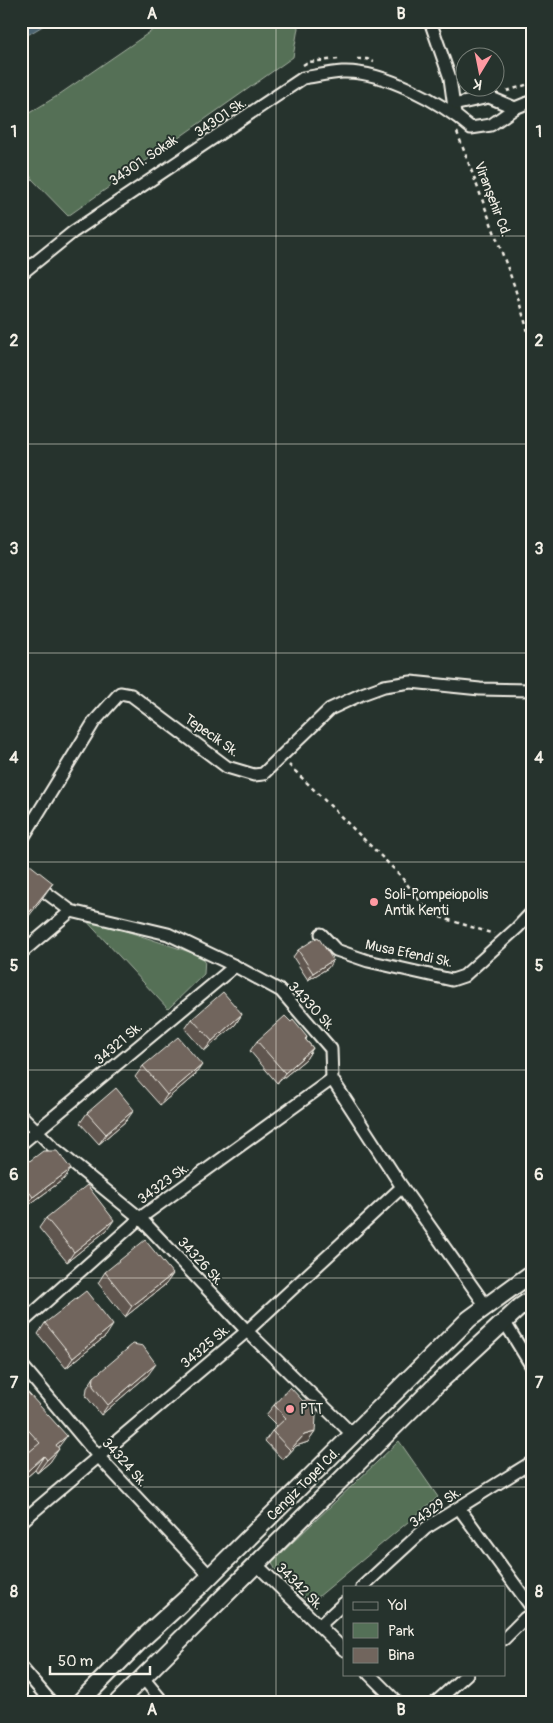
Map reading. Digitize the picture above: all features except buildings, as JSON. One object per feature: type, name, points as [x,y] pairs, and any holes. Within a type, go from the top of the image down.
[{"type":"street","points":[[430,21],[450,78],[454,110],[489,97],[515,108],[532,101]]},
{"type":"street","name":"34301 Sk.","points":[[21,274],[73,232],[303,78],[343,72],[379,77],[454,110],[471,128],[490,125],[515,108]]},
{"type":"street","name":"Tepecik Sk.","points":[[21,841],[94,722],[120,694],[131,696],[228,767],[254,775],[264,774],[330,709],[384,686],[411,682],[480,689],[532,690]]},
{"type":"street","name":"34330 Sk.","points":[[21,874],[71,911],[168,934],[235,966],[280,991],[331,1049],[332,1079]]},
{"type":"street","points":[[21,953],[71,911]]},
{"type":"street","name":"Musa Efendi Sk.","points":[[321,934],[336,950],[368,961],[452,980],[464,976],[532,912]]},
{"type":"street","name":"34321 Sk.","points":[[21,1144],[235,966]]},
{"type":"street","points":[[332,1079],[402,1187],[486,1306]]},
{"type":"street","name":"34323 Sk.","points":[[21,1324],[140,1218],[332,1079]]},
{"type":"street","name":"34326 Sk.","points":[[21,1115],[55,1149],[140,1218],[247,1331],[353,1435]]},
{"type":"street","name":"34325 Sk.","points":[[21,1522],[247,1331],[402,1187]]},
{"type":"street","name":"Cengiz Topel Cd.","points":[[80,1702],[469,1319],[532,1273]]},
{"type":"street","name":"Cengiz Topel Cd.","points":[[118,1702],[434,1387],[504,1321],[532,1299]]},
{"type":"street","points":[[504,1321],[532,1367]]},
{"type":"street","name":"34324 Sk.","points":[[21,1364],[98,1456],[210,1576]]},
{"type":"street","name":"34329 Sk.","points":[[363,1586],[426,1528],[532,1462]]},
{"type":"street","points":[[459,1508],[532,1608]]},
{"type":"street","name":"34342 Sk.","points":[[257,1565],[343,1649]]},
{"type":"street","points":[[319,1626],[343,1604]]},
{"type":"street","points":[[506,1637],[525,1618],[532,1614]]},
{"type":"street","points":[[21,1667],[51,1702]]},
{"type":"street","points":[[371,1676],[397,1702]]},
{"type":"street","points":[[436,1702],[465,1676]]},
{"type":"street","points":[[143,1678],[163,1702]]},
{"type":"path","points":[[300,67],[308,62],[340,59]]},
{"type":"path","points":[[349,59],[367,59],[375,63]]},
{"type":"path","points":[[506,91],[532,83]]},
{"type":"path","name":"Viranşehir Cd.","points":[[455,127],[514,285],[532,345]]},
{"type":"path","points":[[281,757],[399,874],[430,914],[506,938]]},
{"type":"green space","points":[[166,21],[297,21],[298,28],[293,57],[68,216],[32,179],[21,160],[21,118],[54,98]]},
{"type":"green space","points":[[83,917],[205,957],[204,974],[168,1009]]},
{"type":"green space","points":[[399,1441],[438,1497],[318,1597],[309,1602],[275,1569],[272,1562]]},
{"type":"water","points":[[21,21],[51,21],[21,39]]},
{"type":"place","name":"Soli-Pompeiopolis Antik Kenti","points":[[374,902]]},
{"type":"place","name":"PTT","points":[[290,1409]]}]
